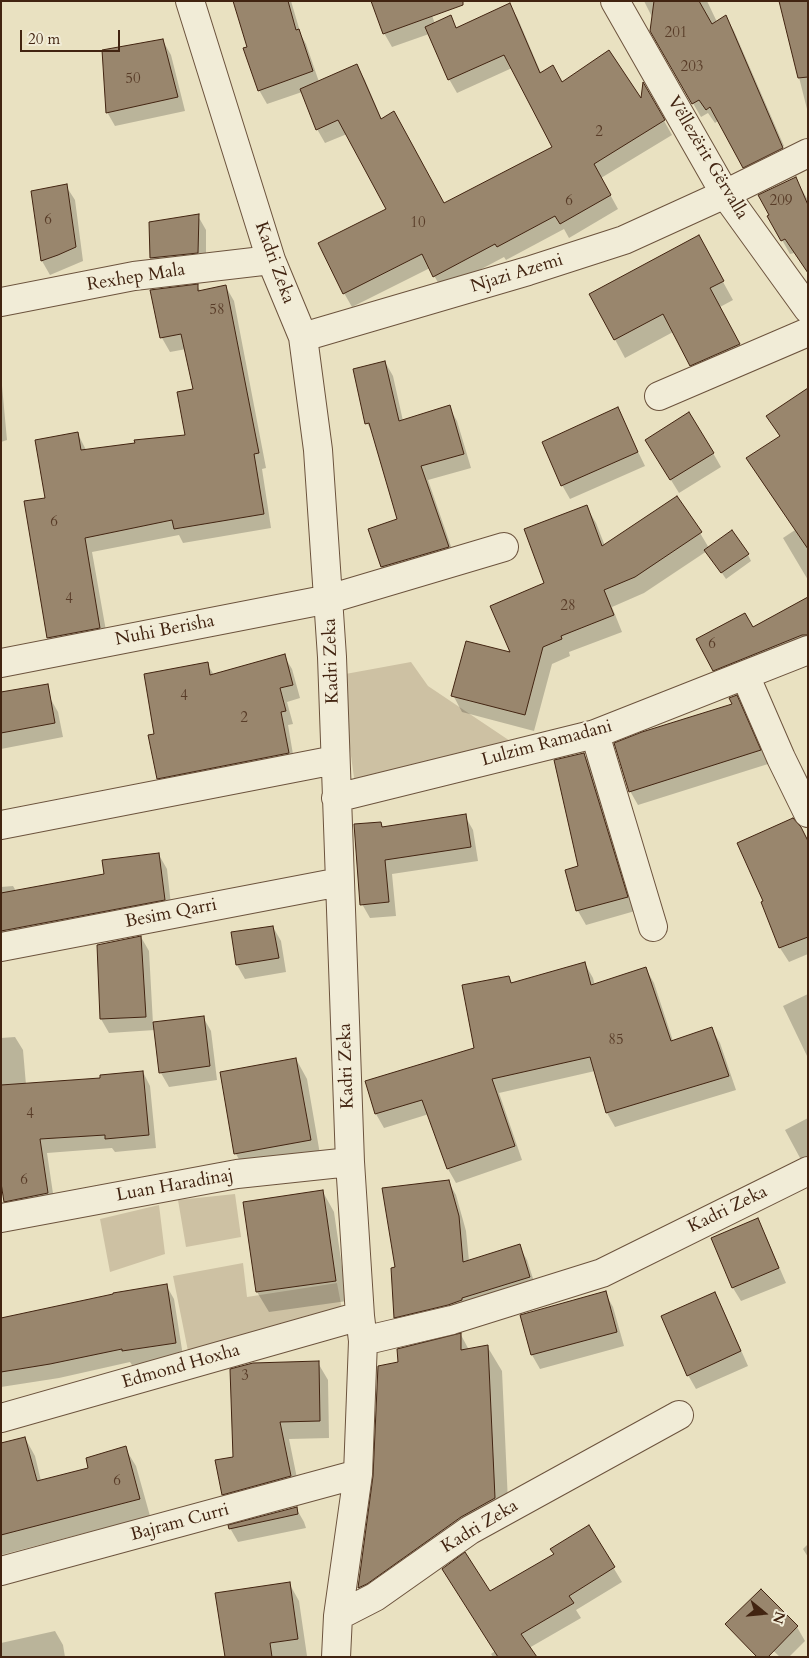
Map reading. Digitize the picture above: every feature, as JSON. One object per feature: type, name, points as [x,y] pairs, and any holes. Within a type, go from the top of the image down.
[{"type":"street","name":"Kadri Zeka","points":[[190,1],[271,260],[302,338],[318,450],[329,600],[350,1162],[361,1328],[358,1474],[338,1616],[336,1657]]},
{"type":"street","name":"Vëllezërit Gërvalla","points":[[615,1],[725,194],[808,309]]},
{"type":"street","name":"Njazi Azemi","points":[[302,338],[528,271],[624,240],[725,194],[808,153]]},
{"type":"street","name":"Rexhep Mala","points":[[1,302],[134,276],[271,260]]},
{"type":"street","points":[[659,396],[808,332]]},
{"type":"street","name":"Nuhi Berisha","points":[[1,663],[329,600],[504,547]]},
{"type":"street","name":"Lulzim Ramadani","points":[[336,798],[595,734],[808,650]]},
{"type":"street","points":[[745,675],[781,758],[808,813]]},
{"type":"street","points":[[595,734],[653,927]]},
{"type":"street","points":[[1,824],[335,760]]},
{"type":"street","name":"Besim Qarri","points":[[1,947],[340,882]]},
{"type":"street","name":"Luan Haradinaj","points":[[1,1218],[237,1174],[350,1162]]},
{"type":"street","name":"Kadri Zeka","points":[[361,1328],[452,1320],[602,1273],[808,1171]]},
{"type":"street","name":"Edmond Hoxha","points":[[1,1418],[361,1328]]},
{"type":"street","name":"Kadri Zeka","points":[[338,1616],[376,1597],[470,1530],[679,1415]]},
{"type":"street","name":"Bajram Curri","points":[[1,1571],[358,1474]]},
{"type":"shaded area","points":[[411,662],[428,686],[522,749],[355,785],[340,675]]},
{"type":"shaded area","points":[[235,1194],[241,1237],[186,1247],[178,1200]]},
{"type":"shaded area","points":[[159,1205],[165,1254],[110,1272],[100,1219]]},
{"type":"shaded area","points":[[243,1263],[247,1297],[337,1283],[344,1320],[188,1351],[173,1276]]},
{"type":"building","points":[[233,1],[288,1],[296,30],[299,29],[313,71],[258,91],[243,48],[247,47]]},
{"type":"building","points":[[371,1],[463,1],[463,5],[383,34]]},
{"type":"building","points":[[654,1],[699,1],[712,24],[726,15],[783,148],[743,168],[710,107],[706,110],[699,100],[692,104],[650,31]]},
{"type":"building","points":[[779,1],[808,1],[808,77],[798,78]]},
{"type":"building","points":[[510,3],[540,73],[553,65],[562,82],[609,50],[641,98],[643,82],[665,120],[594,164],[611,195],[560,224],[555,216],[497,247],[495,244],[433,277],[422,254],[343,294],[318,243],[386,209],[338,120],[316,130],[300,89],[357,64],[381,119],[394,111],[444,203],[552,147],[504,55],[448,80],[425,27],[451,15],[456,28]]},
{"type":"building","points":[[163,39],[178,97],[106,113],[102,50]]},
{"type":"building","points":[[796,177],[808,205],[808,273],[785,239],[781,241],[758,195]]},
{"type":"building","points":[[67,184],[76,247],[41,261],[31,191]]},
{"type":"building","points":[[199,214],[198,253],[150,258],[149,222]]},
{"type":"building","points":[[699,235],[724,281],[710,288],[740,344],[690,366],[663,314],[614,340],[589,294]]},
{"type":"building","points":[[198,284],[198,291],[226,285],[259,453],[254,454],[264,514],[174,529],[172,520],[85,538],[100,628],[47,638],[24,501],[45,498],[35,440],[78,432],[81,450],[135,443],[134,440],[185,435],[177,392],[193,389],[181,334],[160,338],[150,290]]},
{"type":"building","points":[[385,361],[399,421],[450,405],[464,454],[421,466],[449,547],[381,567],[368,529],[397,519],[369,423],[365,424],[353,369]]},
{"type":"building","points":[[808,388],[808,549],[746,458],[780,436],[766,416]]},
{"type":"building","points":[[618,407],[638,452],[561,486],[542,442]]},
{"type":"building","points":[[689,412],[714,453],[670,480],[645,440]]},
{"type":"building","points":[[677,496],[702,532],[635,577],[604,590],[614,615],[561,636],[562,639],[543,647],[525,715],[451,696],[466,641],[510,652],[490,606],[544,583],[524,529],[587,505],[602,546]]},
{"type":"building","points":[[732,530],[749,554],[721,573],[704,550]]},
{"type":"building","points":[[808,597],[808,635],[802,635],[713,671],[696,639],[745,613],[753,627]]},
{"type":"building","points":[[285,654],[293,685],[280,688],[286,711],[281,712],[289,753],[157,779],[148,735],[154,734],[144,674],[208,662],[210,675]]},
{"type":"building","points":[[48,684],[55,723],[1,733],[1,692]]},
{"type":"building","points":[[737,695],[761,750],[629,792],[614,743],[642,732],[732,704],[729,698]]},
{"type":"building","points":[[584,753],[628,897],[576,911],[565,870],[578,866],[554,760]]},
{"type":"building","points":[[466,814],[471,847],[385,860],[389,902],[360,905],[354,824],[381,822],[382,827]]},
{"type":"building","points":[[793,818],[801,827],[808,841],[808,937],[779,948],[761,902],[763,901],[737,843]]},
{"type":"building","points":[[159,853],[165,900],[1,931],[1,893],[104,874],[102,860]]},
{"type":"building","points":[[273,926],[279,958],[236,965],[231,932]]},
{"type":"building","points":[[141,936],[146,1017],[100,1019],[97,945]]},
{"type":"building","points":[[585,962],[591,985],[646,967],[671,1041],[712,1027],[729,1076],[606,1113],[590,1057],[492,1079],[515,1146],[447,1169],[422,1100],[375,1114],[365,1081],[474,1048],[462,985],[509,976],[511,983]]},
{"type":"building","points":[[204,1016],[210,1066],[159,1073],[153,1022]]},
{"type":"building","points":[[296,1058],[311,1140],[234,1154],[220,1072]]},
{"type":"building","points":[[143,1071],[149,1135],[105,1139],[105,1135],[40,1139],[48,1193],[4,1202],[1,1183],[1,1085],[100,1078],[100,1075]]},
{"type":"building","points":[[449,1180],[459,1216],[463,1262],[520,1244],[530,1277],[462,1298],[462,1300],[448,1305],[394,1318],[391,1268],[395,1267],[382,1188]]},
{"type":"building","points":[[323,1190],[336,1281],[256,1292],[243,1202]]},
{"type":"building","points":[[758,1218],[779,1268],[732,1288],[711,1238]]},
{"type":"building","points":[[167,1284],[176,1343],[122,1351],[122,1349],[1,1372],[1,1318],[113,1293]]},
{"type":"building","points":[[606,1291],[617,1332],[531,1355],[520,1315]]},
{"type":"building","points":[[715,1292],[741,1351],[687,1376],[661,1316]]},
{"type":"building","points":[[461,1333],[461,1350],[488,1345],[495,1498],[461,1517],[367,1584],[358,1588],[373,1476],[378,1366],[398,1362],[397,1349]]},
{"type":"building","points":[[319,1361],[320,1421],[280,1422],[291,1476],[222,1495],[215,1460],[233,1457],[230,1369],[253,1363]]},
{"type":"building","points":[[25,1437],[37,1481],[88,1468],[86,1458],[126,1446],[140,1499],[1,1535],[1,1443]]},
{"type":"building","points":[[297,1507],[298,1514],[229,1529],[228,1525]]},
{"type":"building","points":[[589,1525],[615,1567],[569,1596],[574,1603],[521,1634],[537,1657],[498,1657],[442,1569],[465,1552],[490,1591],[554,1554],[550,1549]]},
{"type":"building","points":[[290,1582],[298,1639],[270,1643],[272,1657],[225,1657],[215,1593]]},
{"type":"building","points":[[761,1589],[798,1626],[768,1657],[757,1657],[725,1624]]}]
